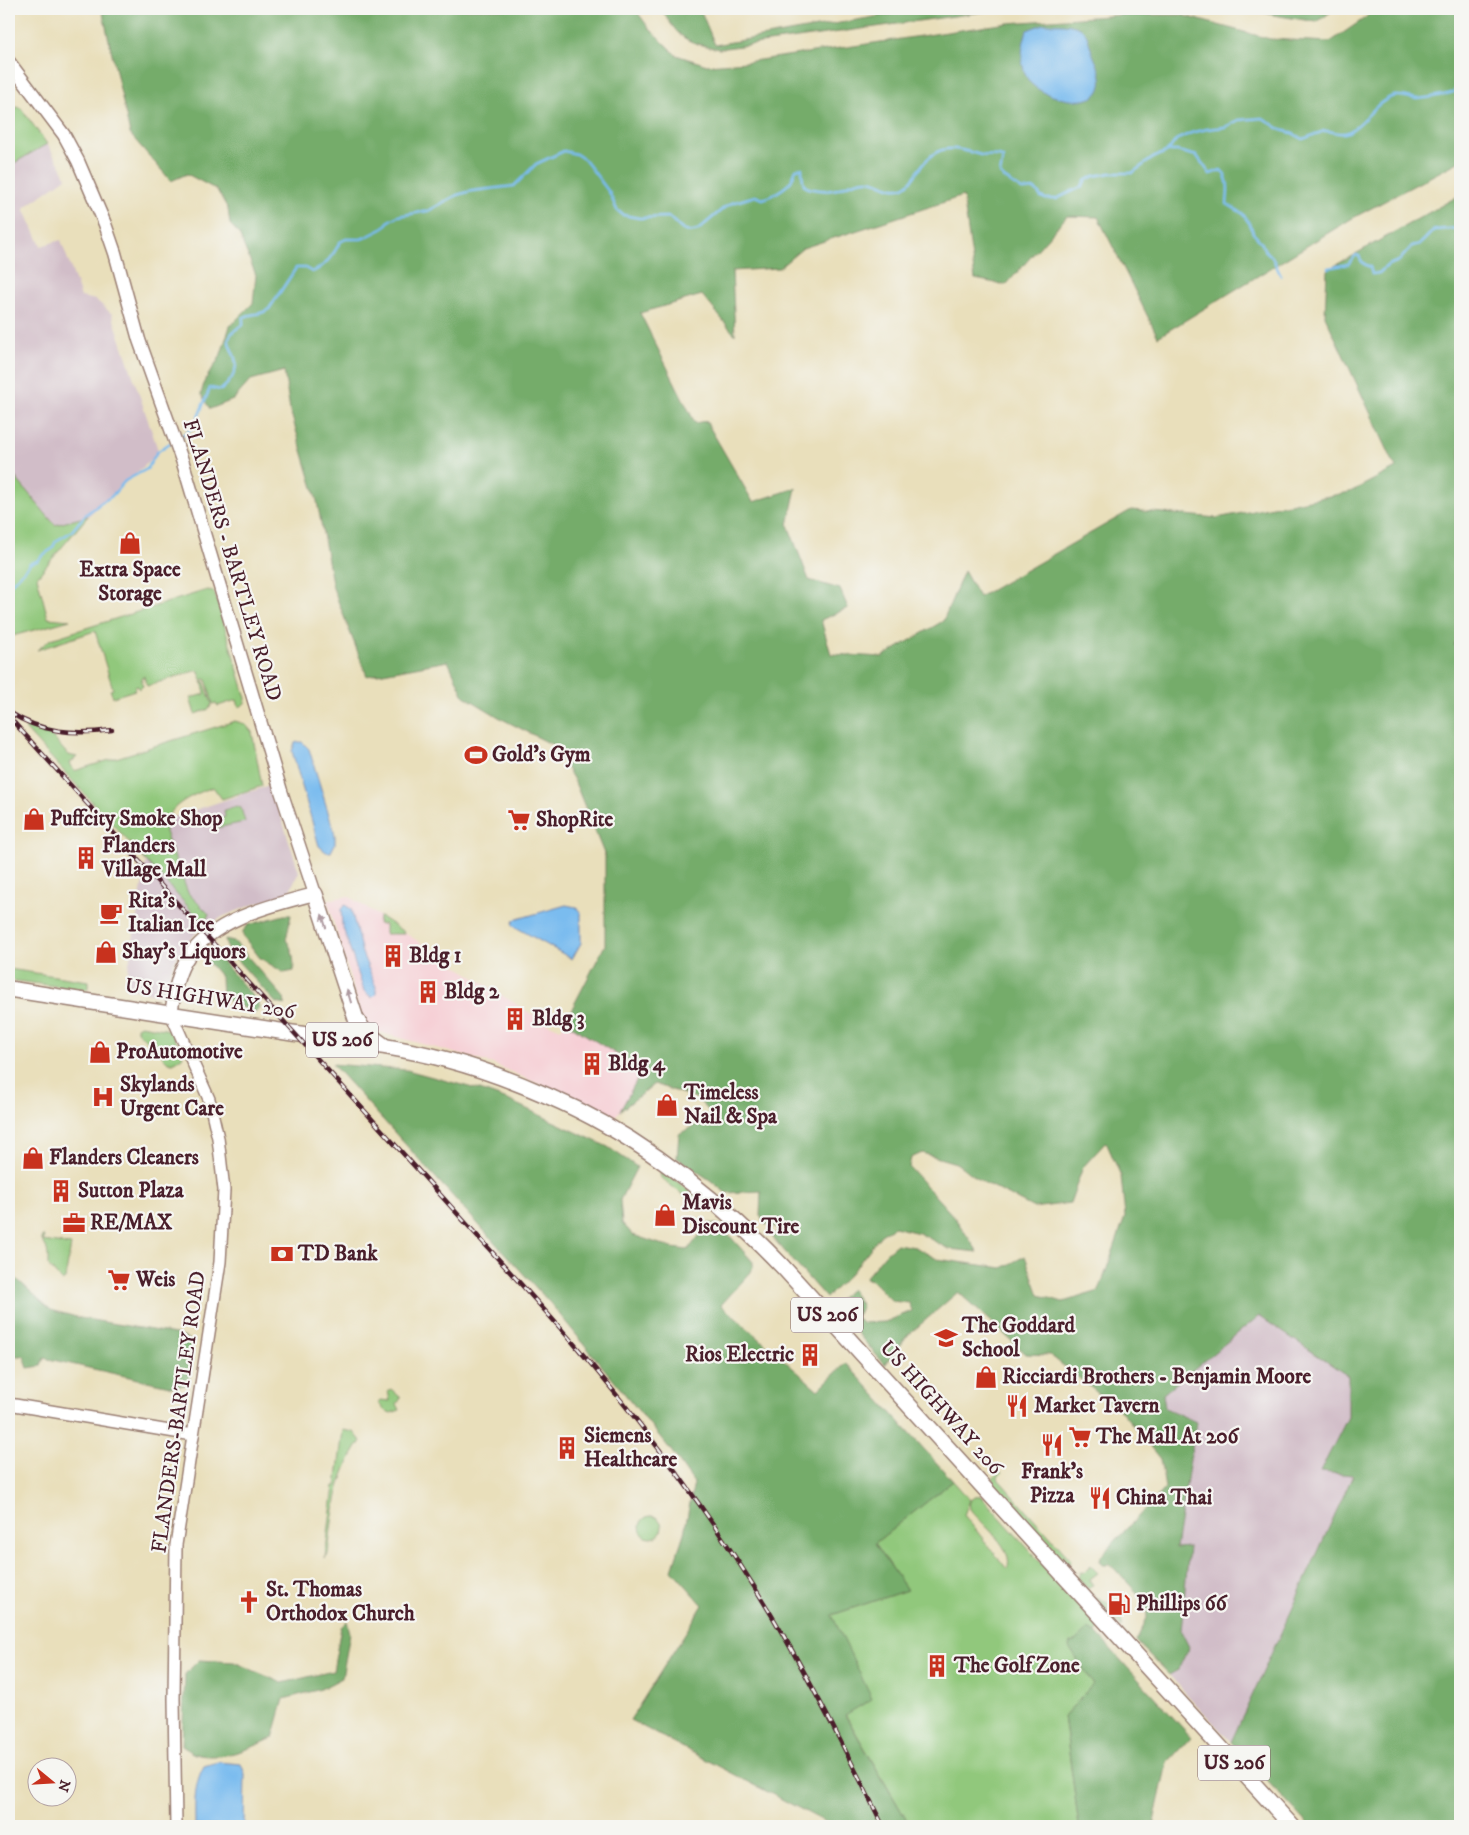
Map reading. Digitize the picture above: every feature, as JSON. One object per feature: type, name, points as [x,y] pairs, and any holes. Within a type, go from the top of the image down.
[{"type":"highway","points":[[315,894],[356,1019],[364,1031],[386,1047]]},
{"type":"highway","name":"US HIGHWAY 206","points":[[9,990],[386,1047],[450,1060],[501,1077],[550,1097],[583,1112],[638,1144],[677,1170],[714,1200],[745,1228],[783,1267],[1292,1826]]},
{"type":"main road","name":"FLANDERS - BARTLEY ROAD","points":[[9,62],[64,135],[78,161],[105,224],[115,252],[139,340],[188,478],[281,791],[315,894]]},
{"type":"main road","points":[[171,1014],[181,970],[193,950],[204,940],[222,926],[246,915],[315,894]]},
{"type":"street","name":"FLANDERS-BARTLEY ROAD","points":[[171,1014],[209,1099],[218,1138],[223,1181],[220,1262],[175,1560],[174,1699],[176,1826]]},
{"type":"street","points":[[9,1404],[193,1435]]},
{"type":"shaded area","points":[[47,144],[66,178],[24,208],[41,246],[61,240],[81,297],[96,300],[112,314],[159,453],[88,516],[55,525],[9,470],[9,166]]},
{"type":"shaded area","points":[[271,785],[299,872],[288,894],[224,916],[196,933],[174,961],[162,995],[125,988],[146,862],[122,834]]},
{"type":"shaded area","points":[[348,896],[542,1021],[561,1029],[565,1022],[642,1070],[620,1111],[614,1117],[493,1064],[365,1028],[327,900]]},
{"type":"shaded area","points":[[1259,1316],[1348,1376],[1348,1417],[1320,1472],[1353,1474],[1231,1742],[1169,1675],[1178,1670],[1189,1647],[1181,1631],[1189,1547],[1176,1548],[1196,1422],[1165,1408],[1162,1394]]},
{"type":"green space","points":[[102,9],[635,9],[649,28],[676,55],[707,65],[746,62],[1008,23],[1121,15],[1181,15],[1270,39],[1330,42],[1365,18],[1374,9],[1460,9],[1460,161],[1351,219],[1158,337],[1098,217],[1067,216],[1006,285],[975,279],[963,196],[803,248],[779,268],[732,271],[735,335],[702,295],[640,313],[695,423],[706,421],[753,502],[796,488],[788,525],[809,580],[840,589],[848,608],[821,620],[831,654],[882,657],[943,621],[964,571],[979,597],[1131,510],[1217,518],[1350,492],[1396,468],[1325,316],[1327,270],[1460,195],[1460,641],[1454,643],[1460,659],[1460,1826],[1309,1826],[1231,1742],[1353,1475],[1320,1472],[1348,1417],[1348,1376],[1259,1316],[1163,1394],[1165,1408],[1196,1422],[1176,1548],[1189,1547],[1181,1631],[1189,1647],[1178,1670],[1169,1675],[1136,1641],[1147,1618],[1146,1602],[1109,1563],[1102,1565],[1099,1561],[1100,1557],[1165,1488],[1160,1459],[1123,1413],[1050,1355],[1026,1354],[958,1292],[906,1337],[885,1365],[833,1305],[851,1289],[862,1306],[856,1317],[862,1323],[885,1322],[912,1311],[909,1303],[892,1301],[871,1280],[865,1278],[886,1253],[897,1244],[915,1247],[937,1259],[1002,1268],[1025,1256],[1039,1295],[1063,1302],[1099,1291],[1125,1217],[1121,1176],[1106,1142],[1083,1167],[1070,1203],[1034,1208],[983,1182],[956,1163],[922,1153],[911,1158],[909,1167],[955,1218],[978,1252],[949,1249],[919,1233],[894,1227],[881,1235],[851,1273],[826,1298],[773,1238],[779,1228],[765,1224],[760,1215],[761,1191],[726,1193],[677,1158],[679,1134],[699,1123],[710,1112],[696,1098],[654,1084],[620,1111],[642,1070],[565,1022],[605,945],[605,856],[574,780],[553,745],[502,719],[464,696],[448,661],[367,676],[333,588],[317,501],[290,410],[284,371],[251,380],[233,400],[210,409],[201,394],[205,380],[220,357],[230,326],[253,303],[256,275],[239,234],[230,224],[228,209],[217,190],[187,174],[171,181],[130,134]]},
{"type":"green space","points":[[661,9],[700,9],[715,45],[919,9],[1004,9],[719,49],[698,44],[684,38],[673,27]]},
{"type":"green space","points":[[1251,9],[1335,9],[1317,22],[1273,15]]},
{"type":"green space","points":[[9,106],[21,108],[47,144],[9,166]]},
{"type":"green space","points":[[9,470],[55,525],[88,516],[37,577],[48,618],[70,620],[9,637]]},
{"type":"green space","points":[[207,590],[213,591],[215,594],[246,698],[244,704],[239,707],[237,700],[218,706],[216,703],[213,704],[206,679],[202,680],[198,670],[147,686],[144,676],[141,678],[143,686],[139,689],[138,686],[135,687],[135,690],[113,697],[110,690],[113,689],[95,631],[37,650],[51,639]]},
{"type":"green space","points":[[202,681],[204,681],[212,704],[209,709],[195,714],[190,698],[205,694]]},
{"type":"green space","points":[[235,721],[245,724],[252,732],[262,786],[222,799],[213,787],[180,803],[169,815],[166,823],[165,832],[188,893],[209,914],[204,924],[26,730],[25,725],[49,733],[68,755],[77,757],[70,763],[74,771]]},
{"type":"green space","points":[[237,806],[241,808],[245,822],[216,828],[214,821],[225,817],[224,810]]},
{"type":"green space","points":[[284,915],[291,915],[286,940],[292,950],[294,971],[284,973],[260,958],[243,936],[243,931],[248,925]]},
{"type":"green space","points":[[379,917],[404,932],[403,934],[385,934],[385,924],[378,924]]},
{"type":"green space","points":[[225,939],[234,941],[284,998],[285,1005],[276,1003],[227,949]]},
{"type":"green space","points":[[207,953],[215,953],[258,1002],[259,1008],[255,1013],[222,998],[221,977],[207,961]]},
{"type":"green space","points":[[9,969],[88,981],[88,988],[86,990],[9,980]]},
{"type":"green space","points":[[141,1025],[170,1030],[183,1056],[182,1058],[173,1063],[168,1062],[137,1031],[137,1027]]},
{"type":"green space","points":[[332,1064],[407,1070],[480,1090],[510,1101],[608,1147],[637,1167],[620,1200],[622,1223],[633,1235],[672,1248],[688,1250],[709,1223],[720,1225],[753,1262],[751,1272],[721,1305],[818,1390],[846,1363],[953,1481],[875,1543],[907,1590],[832,1615],[872,1699],[845,1715],[910,1826],[833,1826],[630,1720],[703,1605],[672,1570],[684,1533],[694,1483],[670,1449],[551,1304]]},
{"type":"green space","points":[[663,1171],[704,1202],[702,1209],[661,1178],[660,1174]]},
{"type":"green space","points":[[42,1236],[44,1237],[43,1241],[71,1245],[65,1279],[62,1281],[48,1266],[48,1253],[42,1241]]},
{"type":"green space","points":[[9,1272],[51,1310],[80,1318],[176,1334],[190,1340],[189,1384],[174,1387],[44,1358],[41,1366],[28,1368],[24,1356],[9,1356]]},
{"type":"green space","points":[[391,1389],[401,1398],[397,1404],[400,1410],[391,1413],[384,1410],[378,1402],[380,1400],[390,1401],[388,1391]]},
{"type":"green space","points":[[343,1430],[354,1432],[361,1441],[346,1468],[341,1482],[334,1510],[328,1554],[325,1558],[334,1486],[336,1486]]},
{"type":"green space","points":[[1000,1471],[1002,1473],[998,1477],[999,1480],[1071,1560],[1069,1564],[1062,1562],[994,1487],[993,1478]]},
{"type":"green space","points":[[953,1481],[970,1500],[964,1515],[1007,1569],[1007,1553],[970,1509],[970,1501],[975,1496],[981,1496],[1099,1628],[1096,1633],[1088,1630],[1069,1646],[1094,1684],[1064,1716],[1079,1826],[910,1826],[845,1714],[832,1615],[907,1590],[875,1543]]},
{"type":"green space","points":[[651,1516],[661,1523],[662,1527],[655,1537],[651,1538],[641,1531],[640,1527],[647,1517]]},
{"type":"green space","points":[[1091,1566],[1098,1573],[1090,1579],[1093,1585],[1088,1589],[1078,1578],[1080,1572],[1084,1573]]},
{"type":"green space","points":[[1095,1597],[1113,1608],[1120,1618],[1122,1627]]},
{"type":"green space","points":[[347,1621],[350,1633],[342,1678],[321,1689],[284,1699],[273,1738],[245,1750],[215,1756],[195,1754],[182,1746],[185,1674],[199,1660],[234,1662],[282,1683],[333,1671],[341,1627]]},
{"type":"green space","points":[[1088,1629],[1096,1633],[1191,1737],[1167,1763],[1153,1826],[1079,1826],[1064,1716],[1093,1684],[1069,1647],[1070,1643],[1074,1642]]},
{"type":"water","points":[[1043,24],[1070,25],[1084,31],[1101,75],[1100,89],[1095,96],[1086,100],[1063,99],[1041,91],[1032,85],[1024,72],[1022,54],[1024,42],[1027,30]]},
{"type":"water","points":[[302,742],[309,749],[335,835],[335,844],[331,852],[326,852],[319,846],[292,751],[295,743]]},
{"type":"water","points":[[345,905],[351,909],[362,953],[376,987],[376,994],[372,998],[364,991],[342,925],[341,909]]},
{"type":"water","points":[[566,905],[576,907],[581,913],[581,943],[572,959],[512,925],[514,920]]},
{"type":"water","points":[[218,1762],[241,1764],[245,1774],[244,1826],[195,1826],[195,1795],[200,1773],[204,1766]]},
{"type":"waterway","points":[[178,438],[194,427],[210,388],[221,390],[233,376],[236,366],[229,344],[230,335],[243,325],[243,318],[263,313],[269,309],[296,268],[305,268],[312,272],[317,270],[329,260],[340,242],[346,239],[366,237],[382,229],[390,220],[398,216],[428,211],[457,195],[472,191],[514,186],[536,164],[564,151],[576,154],[585,160],[609,192],[617,210],[623,215],[639,218],[669,217],[681,229],[692,231],[698,230],[732,203],[755,196],[763,199],[779,192],[791,181],[796,169],[802,168],[804,185],[814,189],[834,190],[853,182],[866,180],[898,188],[910,182],[932,155],[946,149],[962,150],[1003,158],[1000,174],[1004,178],[1022,190],[1035,189],[1041,197],[1056,199],[1081,187],[1086,180],[1094,176],[1110,173],[1132,173],[1153,158],[1168,151],[1176,140],[1191,133],[1225,127],[1239,120],[1263,118],[1281,130],[1303,139],[1325,131],[1344,133],[1360,124],[1381,103],[1394,96],[1417,99],[1430,97],[1454,92],[1460,85]]},
{"type":"waterway","points":[[1168,151],[1177,151],[1197,156],[1210,174],[1221,170],[1227,182],[1227,204],[1242,213],[1250,224],[1253,233],[1272,257],[1281,276]]},
{"type":"waterway","points":[[1328,268],[1348,264],[1356,255],[1359,256],[1364,264],[1370,267],[1372,274],[1379,273],[1388,265],[1399,261],[1412,246],[1420,244],[1434,230],[1460,228]]},
{"type":"waterway","points":[[9,587],[30,563],[37,561],[52,549],[56,541],[71,532],[85,515],[111,497],[125,481],[147,469],[157,452],[170,443]]},
{"type":"railway","points":[[9,712],[33,724],[59,731],[98,732],[112,730]]},
{"type":"railway","points":[[9,717],[547,1313],[644,1429],[732,1552],[785,1638],[811,1684],[883,1826]]},
{"type":"place","name":"Extra Space Storage","points":[[130,543]]},
{"type":"place","name":"Gold's Gym","points":[[476,755]]},
{"type":"place","name":"Puffcity Smoke Shop","points":[[34,819]]},
{"type":"place","name":"ShopRite","points":[[519,820]]},
{"type":"place","name":"Flanders Village Mall","points":[[86,858]]},
{"type":"place","name":"Rita's Italian Ice","points":[[111,913]]},
{"type":"place","name":"Shay's Liquors","points":[[106,952]]},
{"type":"place","name":"Bldg 1","points":[[393,956]]},
{"type":"place","name":"Bldg 2","points":[[428,992]]},
{"type":"place","name":"Bldg 3","points":[[515,1019]]},
{"type":"place","name":"ProAutomotive","points":[[100,1052]]},
{"type":"place","name":"Bldg 4","points":[[592,1064]]},
{"type":"place","name":"Skylands Urgent Care","points":[[103,1097]]},
{"type":"place","name":"Timeless Nail & Spa","points":[[667,1105]]},
{"type":"place","name":"Flanders Cleaners","points":[[33,1158]]},
{"type":"place","name":"Sutton Plaza","points":[[61,1191]]},
{"type":"place","name":"Mavis Discount Tire","points":[[665,1215]]},
{"type":"place","name":"RE/MAX","points":[[74,1223]]},
{"type":"place","name":"TD Bank","points":[[282,1254]]},
{"type":"place","name":"Weis","points":[[119,1280]]},
{"type":"place","name":"The Goddard School","points":[[946,1338]]},
{"type":"place","name":"Rios Electric","points":[[810,1355]]},
{"type":"place","name":"Ricciardi Brothers - Benjamin Moore","points":[[986,1377]]},
{"type":"place","name":"Market Tavern","points":[[1017,1406]]},
{"type":"place","name":"The Mall At 206","points":[[1080,1437]]},
{"type":"place","name":"Frank's Pizza","points":[[1052,1445]]},
{"type":"place","name":"Siemens Healthcare","points":[[567,1448]]},
{"type":"place","name":"China Thai","points":[[1100,1498]]},
{"type":"place","name":"St. Thomas Orthodox Church","points":[[249,1602]]},
{"type":"place","name":"Phillips 66","points":[[1119,1604]]},
{"type":"place","name":"The Golf Zone","points":[[937,1666]]}]
